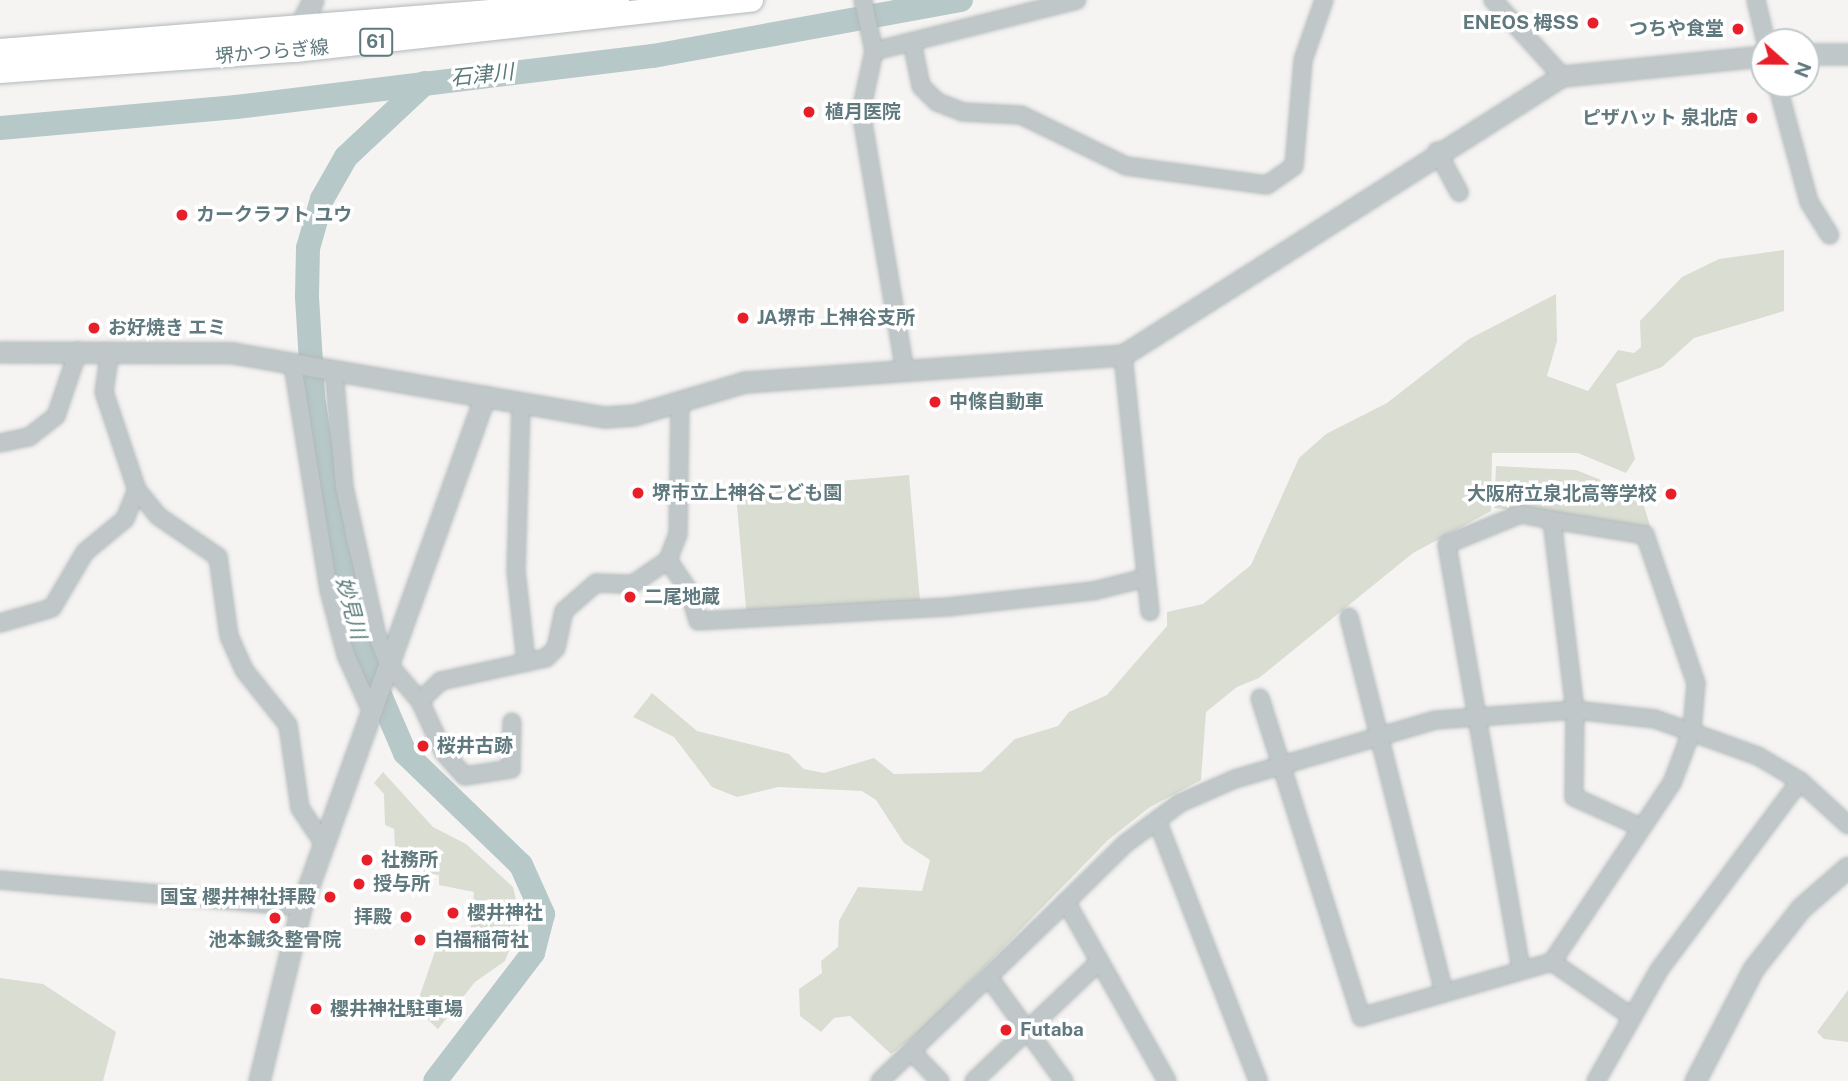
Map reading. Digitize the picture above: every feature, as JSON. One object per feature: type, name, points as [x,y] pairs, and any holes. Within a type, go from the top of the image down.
[{"type":"main road","name":"堺かつらぎ線","points":[[0,71],[640,0]]},
{"type":"main road","name":"堺かつらぎ線","points":[[0,51],[295,40],[751,0]]},
{"type":"street","points":[[295,40],[313,0]]},
{"type":"street","points":[[863,0],[873,47],[861,111],[905,371]]},
{"type":"street","points":[[873,47],[912,42],[1077,0]]},
{"type":"street","points":[[912,42],[921,86],[937,102],[962,112],[1021,115],[1126,166],[1268,185],[1294,166],[1303,60],[1324,0]]},
{"type":"street","points":[[1493,0],[1562,76]]},
{"type":"street","points":[[1756,0],[1763,28]]},
{"type":"street","points":[[1820,54],[1848,54]]},
{"type":"street","points":[[0,352],[233,353],[605,417],[680,403],[745,382],[1122,355],[1437,152],[1562,76],[1750,57]]},
{"type":"street","points":[[1781,98],[1809,202],[1830,235]]},
{"type":"street","points":[[1437,152],[1459,192]]},
{"type":"street","points":[[0,443],[29,437],[56,416],[78,351]]},
{"type":"street","points":[[110,351],[104,392],[137,491],[158,516],[218,557],[229,636],[244,670],[288,726],[300,808],[324,844]]},
{"type":"street","points":[[1122,355],[1150,612]]},
{"type":"street","points":[[296,365],[329,590],[346,655],[372,708]]},
{"type":"street","points":[[332,372],[346,500],[388,667],[420,701],[444,753],[465,776],[510,769],[512,722]]},
{"type":"street","points":[[259,1081],[301,907],[485,396]]},
{"type":"street","points":[[521,402],[516,571],[526,662]]},
{"type":"street","points":[[420,701],[441,681],[526,662],[556,648],[564,611],[596,583],[634,584],[668,560],[678,534],[680,403]]},
{"type":"street","points":[[0,623],[52,608],[85,552],[125,519],[137,491]]},
{"type":"street","points":[[1260,698],[1361,1017],[1443,989],[1552,962],[1672,783],[1692,730],[1696,682],[1690,656],[1645,535],[1521,514],[1447,544],[1521,969]]},
{"type":"street","points":[[1552,520],[1575,709],[1574,797],[1640,827]]},
{"type":"street","points":[[668,560],[689,591],[698,621],[947,607],[1093,591],[1145,578]]},
{"type":"street","points":[[1349,617],[1443,989]]},
{"type":"street","points":[[880,1081],[990,979],[1066,902],[1157,820],[1180,803],[1280,763],[1379,734],[1477,715],[1575,709],[1692,730],[1800,781],[1848,825]]},
{"type":"street","points":[[1596,1081],[1629,1015],[1800,781]]},
{"type":"street","points":[[1157,820],[1258,1081]]},
{"type":"street","points":[[1695,1081],[1760,959],[1801,908],[1848,867]]},
{"type":"street","points":[[0,880],[301,907]]},
{"type":"street","points":[[1066,902],[1098,963],[1167,1081]]},
{"type":"street","points":[[1552,962],[1629,1015]]},
{"type":"street","points":[[974,1081],[1098,963]]},
{"type":"street","points":[[990,979],[1064,1081]]},
{"type":"street","points":[[911,1051],[940,1081]]},
{"type":"shaded area","points":[[1784,250],[1784,311],[1694,338],[1662,367],[1616,384],[1635,459],[1626,473],[1578,453],[1492,453],[1491,511],[1413,553],[1259,678],[1237,687],[1206,712],[1201,780],[1150,807],[1108,840],[924,1029],[891,1054],[850,1016],[834,1018],[821,1032],[800,1016],[799,989],[822,973],[821,961],[838,947],[839,921],[858,887],[922,891],[930,860],[904,843],[876,800],[862,791],[778,787],[737,797],[712,787],[674,737],[633,717],[652,693],[697,731],[789,754],[804,769],[824,773],[874,758],[894,774],[981,772],[1015,739],[1058,726],[1069,712],[1107,695],[1167,626],[1167,612],[1203,604],[1251,565],[1299,458],[1326,434],[1387,403],[1469,339],[1556,294],[1557,341],[1547,376],[1588,391],[1618,350],[1634,353],[1641,347],[1640,321],[1682,277],[1719,259]]},
{"type":"shaded area","points":[[1496,466],[1576,470],[1641,496],[1651,529],[1494,508]]},
{"type":"shaded area","points":[[909,475],[920,604],[747,619],[736,490]]},
{"type":"shaded area","points":[[383,772],[433,827],[466,844],[513,887],[521,920],[505,961],[475,982],[438,1029],[416,1009],[440,937],[470,937],[474,892],[439,885],[439,875],[405,870],[406,850],[395,848],[394,829],[385,825],[384,794],[374,783]]},
{"type":"shaded area","points":[[0,978],[43,984],[116,1032],[103,1081],[0,1081]]},
{"type":"shaded area","points":[[1848,990],[1848,1042],[1824,1039],[1817,1032]]},
{"type":"waterway","name":"石津川","points":[[0,128],[236,107],[653,56],[961,0]]},
{"type":"waterway","name":"妙見川","points":[[425,83],[346,157],[322,199],[308,248],[307,297],[313,396],[335,542],[371,674],[405,753],[521,865],[543,914],[533,953],[435,1081]]},
{"type":"place","name":"ENEOS 栂SS","points":[[1593,23]]},
{"type":"place","name":"つちや食堂","points":[[1738,29]]},
{"type":"place","name":"植月医院","points":[[809,112]]},
{"type":"place","name":"ピザハット 泉北店","points":[[1752,118]]},
{"type":"place","name":"カークラフト ユウ","points":[[182,215]]},
{"type":"place","name":"JA堺市 上神谷支所","points":[[743,318]]},
{"type":"place","name":"お好焼き エミ","points":[[94,328]]},
{"type":"place","name":"中條自動車","points":[[935,402]]},
{"type":"place","name":"堺市立上神谷こども園","points":[[638,493]]},
{"type":"place","name":"大阪府立泉北高等学校","points":[[1671,494]]},
{"type":"place","name":"二尾地蔵","points":[[630,597]]},
{"type":"place","name":"桜井古跡","points":[[423,746]]},
{"type":"place","name":"社務所","points":[[367,860]]},
{"type":"place","name":"授与所","points":[[359,884]]},
{"type":"place","name":"国宝 櫻井神社拝殿","points":[[330,897]]},
{"type":"place","name":"櫻井神社","points":[[453,913]]},
{"type":"place","name":"拝殿","points":[[406,917]]},
{"type":"place","name":"池本鍼灸整骨院","points":[[275,918]]},
{"type":"place","name":"白福稲荷社","points":[[420,940]]},
{"type":"place","name":"櫻井神社駐車場","points":[[316,1009]]},
{"type":"place","name":"Futaba","points":[[1006,1030]]}]
